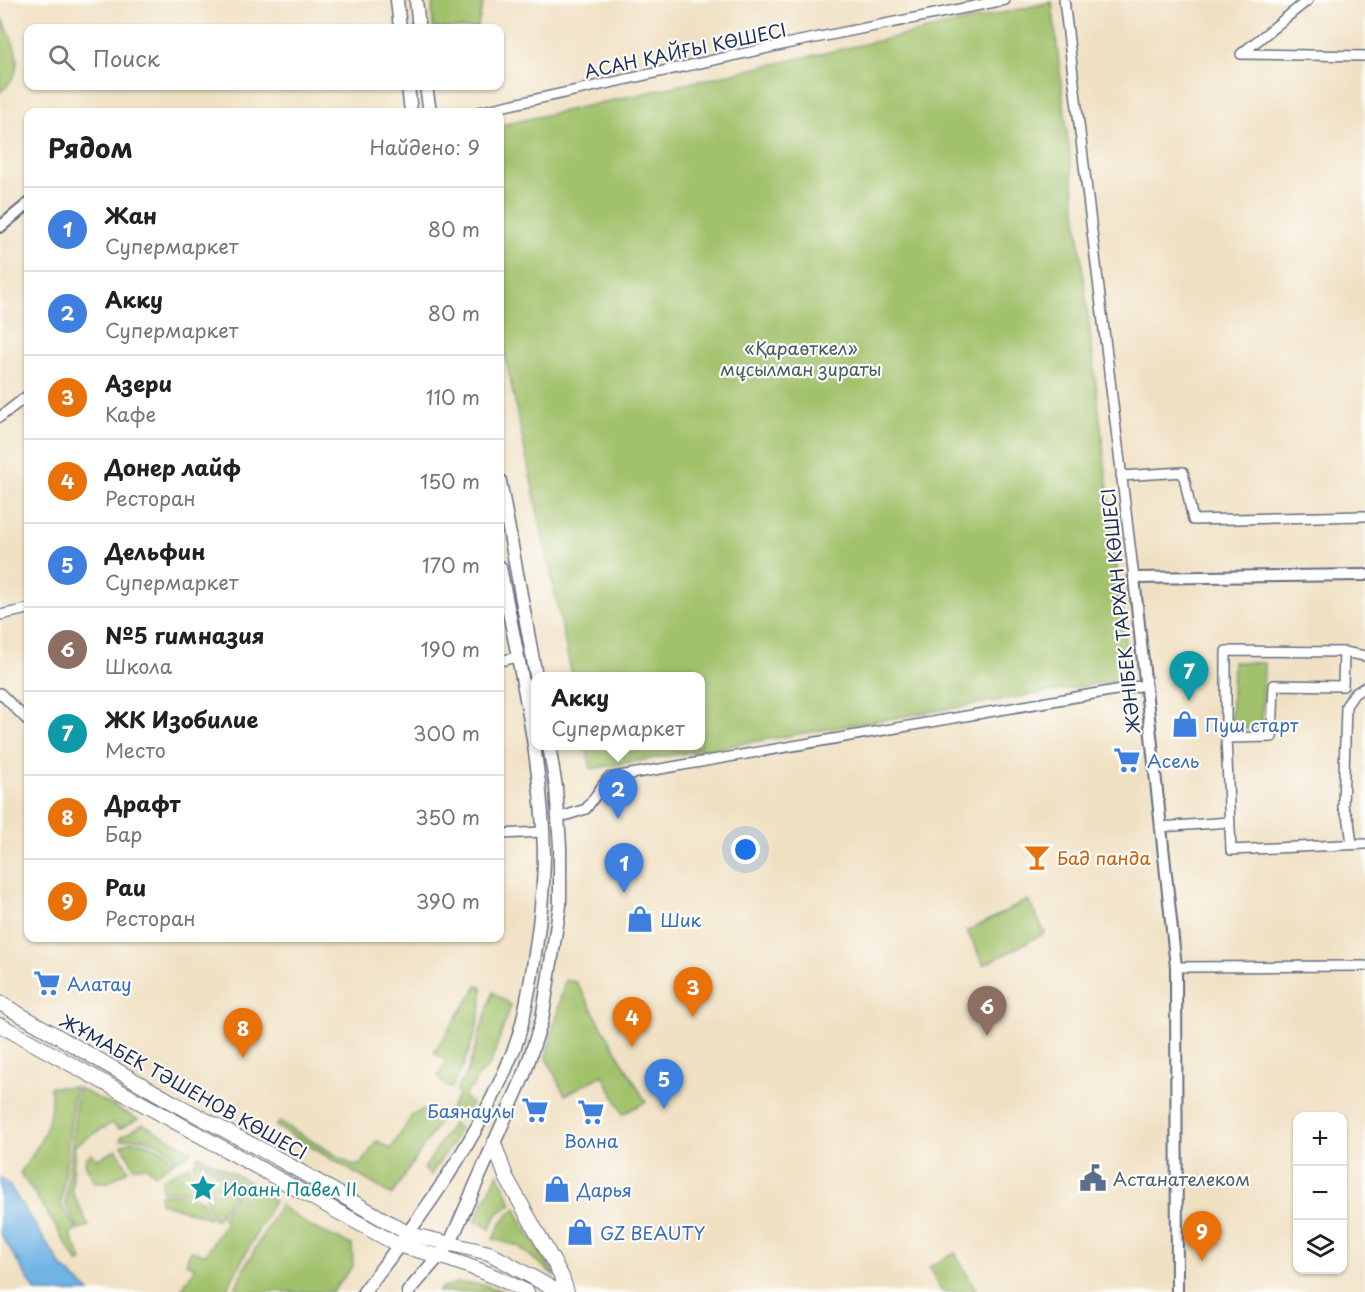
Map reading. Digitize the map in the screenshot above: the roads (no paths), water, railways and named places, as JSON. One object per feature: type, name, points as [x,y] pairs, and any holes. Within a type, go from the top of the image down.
[{"type":"main road","points":[[397,0],[400,24]]},
{"type":"main road","points":[[417,3],[419,24]]},
{"type":"main road","points":[[408,90],[411,108]]},
{"type":"main road","points":[[427,90],[429,108]]},
{"type":"main road","points":[[504,503],[535,672]]},
{"type":"main road","points":[[504,588],[531,732]]},
{"type":"main road","points":[[364,1292],[409,1234],[449,1176],[493,1099],[514,1052],[526,1004],[542,910],[542,832],[534,750]]},
{"type":"main road","points":[[408,1292],[450,1243],[524,1075],[542,1020],[560,905],[556,787],[550,750]]},
{"type":"main road","name":"ЖҰМАБЕК ТӘШЕНОВ КӨШЕСІ","points":[[0,1003],[409,1234],[489,1253],[559,1292]]},
{"type":"main road","name":"ЖҰМАБЕК ТӘШЕНОВ КӨШЕСІ","points":[[0,1025],[400,1246],[440,1255],[484,1270],[527,1292]]},
{"type":"main road","points":[[494,1143],[506,1177],[562,1277],[567,1292]]},
{"type":"street","name":"АСАН ҚАЙҒЫ КӨШЕСІ","points":[[496,108],[795,42],[1005,0]]},
{"type":"street","name":"ЖӘНІБЕК ТАРХАН КӨШЕСІ","points":[[1064,0],[1134,578],[1176,967],[1177,1292]]},
{"type":"street","points":[[1308,0],[1241,54],[1365,56]]},
{"type":"street","points":[[0,227],[24,207]]},
{"type":"street","points":[[0,417],[24,398]]},
{"type":"street","points":[[1121,476],[1183,472],[1193,520],[1365,516]]},
{"type":"street","points":[[1134,578],[1365,575]]},
{"type":"street","points":[[0,615],[24,610]]},
{"type":"street","points":[[1365,656],[1344,652],[1226,651],[1226,738],[1231,850],[1365,844]]},
{"type":"street","points":[[1226,738],[1272,737],[1274,685],[1343,686],[1344,652]]},
{"type":"street","points":[[504,660],[517,657]]},
{"type":"street","points":[[558,818],[586,809],[608,778],[1145,685]]},
{"type":"street","points":[[1352,844],[1349,821],[1343,807],[1346,706],[1353,694],[1365,687]]},
{"type":"street","points":[[0,693],[24,717]]},
{"type":"street","points":[[1160,827],[1230,822]]},
{"type":"street","points":[[504,834],[542,832]]},
{"type":"street","points":[[1176,967],[1365,966]]},
{"type":"water","points":[[0,1178],[9,1185],[62,1267],[90,1292],[36,1292],[0,1233]]},
{"type":"place","name":"ЖК Изобилие","points":[[1189,701]]},
{"type":"place","name":"Пуш старт","points":[[1185,724]]},
{"type":"place","name":"Асель","points":[[1127,760]]},
{"type":"place","name":"Акку","points":[[618,819]]},
{"type":"place","name":"Бад панда","points":[[1037,857]]},
{"type":"place","name":"Жан","points":[[624,893]]},
{"type":"place","name":"Шик","points":[[640,919]]},
{"type":"place","name":"Алатау","points":[[47,983]]},
{"type":"place","name":"Азери","points":[[693,1017]]},
{"type":"place","name":"№5 гимназия","points":[[987,1036]]},
{"type":"place","name":"Донер лайф","points":[[632,1047]]},
{"type":"place","name":"Драфт","points":[[243,1058]]},
{"type":"place","name":"Дельфин","points":[[664,1109]]},
{"type":"place","name":"Баянаулы","points":[[535,1110]]},
{"type":"place","name":"Волна","points":[[591,1112]]},
{"type":"place","name":"Астанателеком","points":[[1093,1178]]},
{"type":"place","name":"Иоанн Павел II","points":[[203,1188]]},
{"type":"place","name":"Дарья","points":[[557,1189]]},
{"type":"place","name":"GZ BEAUTY","points":[[580,1232]]},
{"type":"place","name":"Раи","points":[[1202,1261]]},
{"type":"park label","name":"«Қараөткел» мұсылман зираты","points":[[801,357]]}]
